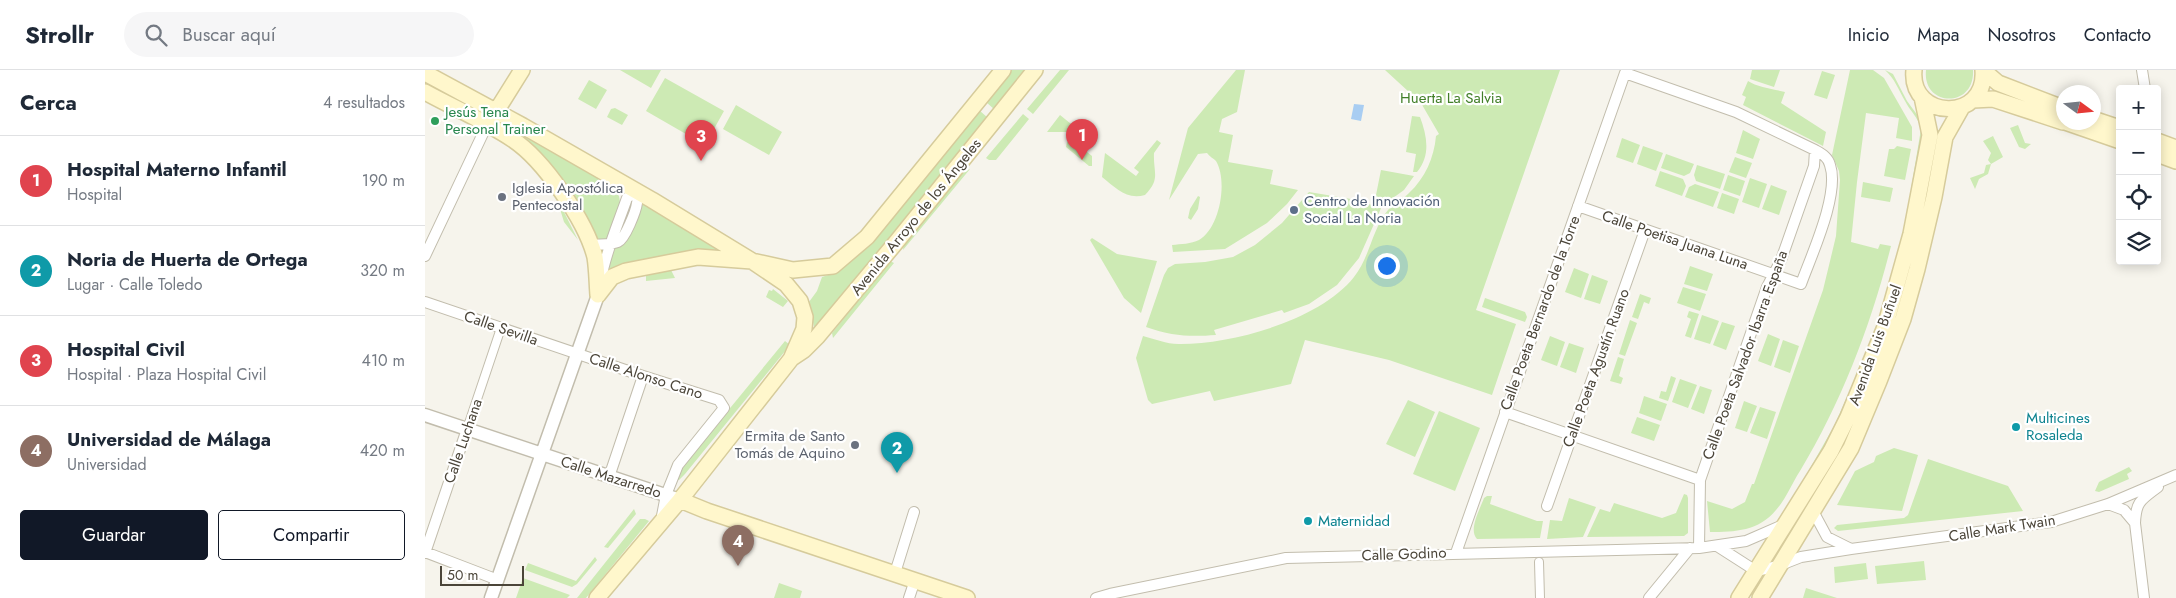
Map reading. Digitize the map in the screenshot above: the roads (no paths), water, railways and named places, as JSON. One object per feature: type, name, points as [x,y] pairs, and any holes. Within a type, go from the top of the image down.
[{"type":"main road","points":[[487,125],[522,70]]},
{"type":"main road","name":"Avenida Arroyo de los Ángeles","points":[[752,261],[793,270],[822,269],[833,266],[867,237],[1003,70]]},
{"type":"main road","name":"Avenida Arroyo de los Ángeles","points":[[599,597],[661,522],[673,497],[791,359],[811,344],[892,248],[1035,70]]},
{"type":"main road","points":[[1984,70],[1998,83],[2056,105]]},
{"type":"main road","name":"Avenida Luis Buñuel","points":[[1760,598],[1851,448],[1903,319],[1932,206],[1945,137],[1967,103],[1983,84],[1984,70]]},
{"type":"main road","name":"Avenida Luis Buñuel","points":[[1739,598],[1831,451],[1849,417],[1890,311],[1911,234],[1930,135],[1922,97],[1917,90],[1911,71]]},
{"type":"main road","points":[[425,73],[496,111],[637,192],[752,261]]},
{"type":"main road","points":[[425,92],[513,140],[537,160],[562,193],[591,245],[595,257],[598,294]]},
{"type":"main road","points":[[1922,97],[1930,104],[1940,108],[1951,109],[1967,103],[1993,99],[2056,119]]},
{"type":"main road","points":[[2101,122],[2116,127]]},
{"type":"main road","points":[[2088,130],[2116,140]]},
{"type":"main road","points":[[2161,143],[2176,148]]},
{"type":"main road","points":[[2161,155],[2176,161]]},
{"type":"main road","points":[[598,294],[612,277],[645,266],[698,257],[752,261]]},
{"type":"main road","name":"Avenida Arroyo de los Ángeles","points":[[752,261],[786,284],[800,300],[805,317],[804,329],[791,359]]},
{"type":"main road","points":[[673,497],[967,598]]},
{"type":"main road","points":[[921,582],[931,581],[977,598]]},
{"type":"main road","points":[[921,582],[929,587],[959,598]]},
{"type":"street","points":[[2142,70],[2144,85]]},
{"type":"street","name":"Calle Poeta Bernardo de la Torre","points":[[1456,553],[1625,73],[1736,112],[1815,150]]},
{"type":"street","points":[[425,256],[487,125]]},
{"type":"street","points":[[1815,150],[1825,156],[1832,173]]},
{"type":"street","name":"Calle Poeta Salvador Ibarra España","points":[[1695,548],[1700,480],[1773,274],[1781,260],[1814,166],[1815,150]]},
{"type":"street","points":[[1814,166],[1827,169],[1832,173]]},
{"type":"street","name":"Calle Poeta Salvador Ibarra España","points":[[1801,284],[1829,206],[1832,173]]},
{"type":"street","points":[[491,598],[598,294],[602,273],[627,198],[637,192]]},
{"type":"street","name":"Calle Poetisa Juana Luna","points":[[1578,206],[1801,284]]},
{"type":"street","name":"Calle Poeta Agustín Ruano","points":[[1547,506],[1645,230]]},
{"type":"street","points":[[591,245],[612,243]]},
{"type":"street","name":"Calle Sevilla","points":[[425,302],[577,354]]},
{"type":"street","name":"Calle Luchana","points":[[425,553],[501,328]]},
{"type":"street","name":"Calle Alonso Cano","points":[[577,354],[714,398]]},
{"type":"street","points":[[609,477],[643,376]]},
{"type":"street","name":"Avenida Arroyo de los Ángeles","points":[[673,497],[678,465],[724,408],[719,400],[714,398]]},
{"type":"street","points":[[1505,412],[1700,480]]},
{"type":"street","name":"Calle Mazarredo","points":[[425,415],[673,497]]},
{"type":"street","points":[[2144,598],[2135,523],[2136,510],[2140,500],[2175,476]]},
{"type":"street","name":"Calle Mark Twain","points":[[1778,566],[1801,557],[2051,522],[2107,504],[2175,476]]},
{"type":"street","points":[[2107,504],[2124,510],[2135,523]]},
{"type":"street","points":[[1813,511],[1827,537],[1851,549]]},
{"type":"street","points":[[895,573],[914,512]]},
{"type":"street","name":"Calle Godino","points":[[1096,598],[1286,558],[1695,548],[1746,541],[1786,524]]},
{"type":"street","points":[[1717,546],[1756,571],[1778,566]]},
{"type":"street","points":[[1649,598],[1695,548]]},
{"type":"street","points":[[425,553],[498,580]]},
{"type":"street","points":[[1539,562],[1540,598]]},
{"type":"street","points":[[909,598],[921,582]]},
{"type":"water","points":[[1354,104],[1364,105],[1361,121],[1351,119]]},
{"type":"place","name":"Jesús Tena Personal Trainer","points":[[435,121]]},
{"type":"place","name":"Hospital Materno Infantil","points":[[1082,160]]},
{"type":"place","name":"Hospital Civil","points":[[701,161]]},
{"type":"place","name":"Iglesia Apostólica Pentecostal","points":[[502,197]]},
{"type":"place","name":"Centro de Innovación Social La Noria","points":[[1294,210]]},
{"type":"place","name":"Multicines Rosaleda","points":[[2016,427]]},
{"type":"place","name":"Ermita de Santo Tomás de Aquino","points":[[855,445]]},
{"type":"place","name":"Noria de Huerta de Ortega","points":[[897,473]]},
{"type":"place","name":"Maternidad","points":[[1308,521]]},
{"type":"place","name":"Universidad de Málaga","points":[[738,566]]},
{"type":"park label","name":"Huerta La Salvia","points":[[1451,98]]}]
